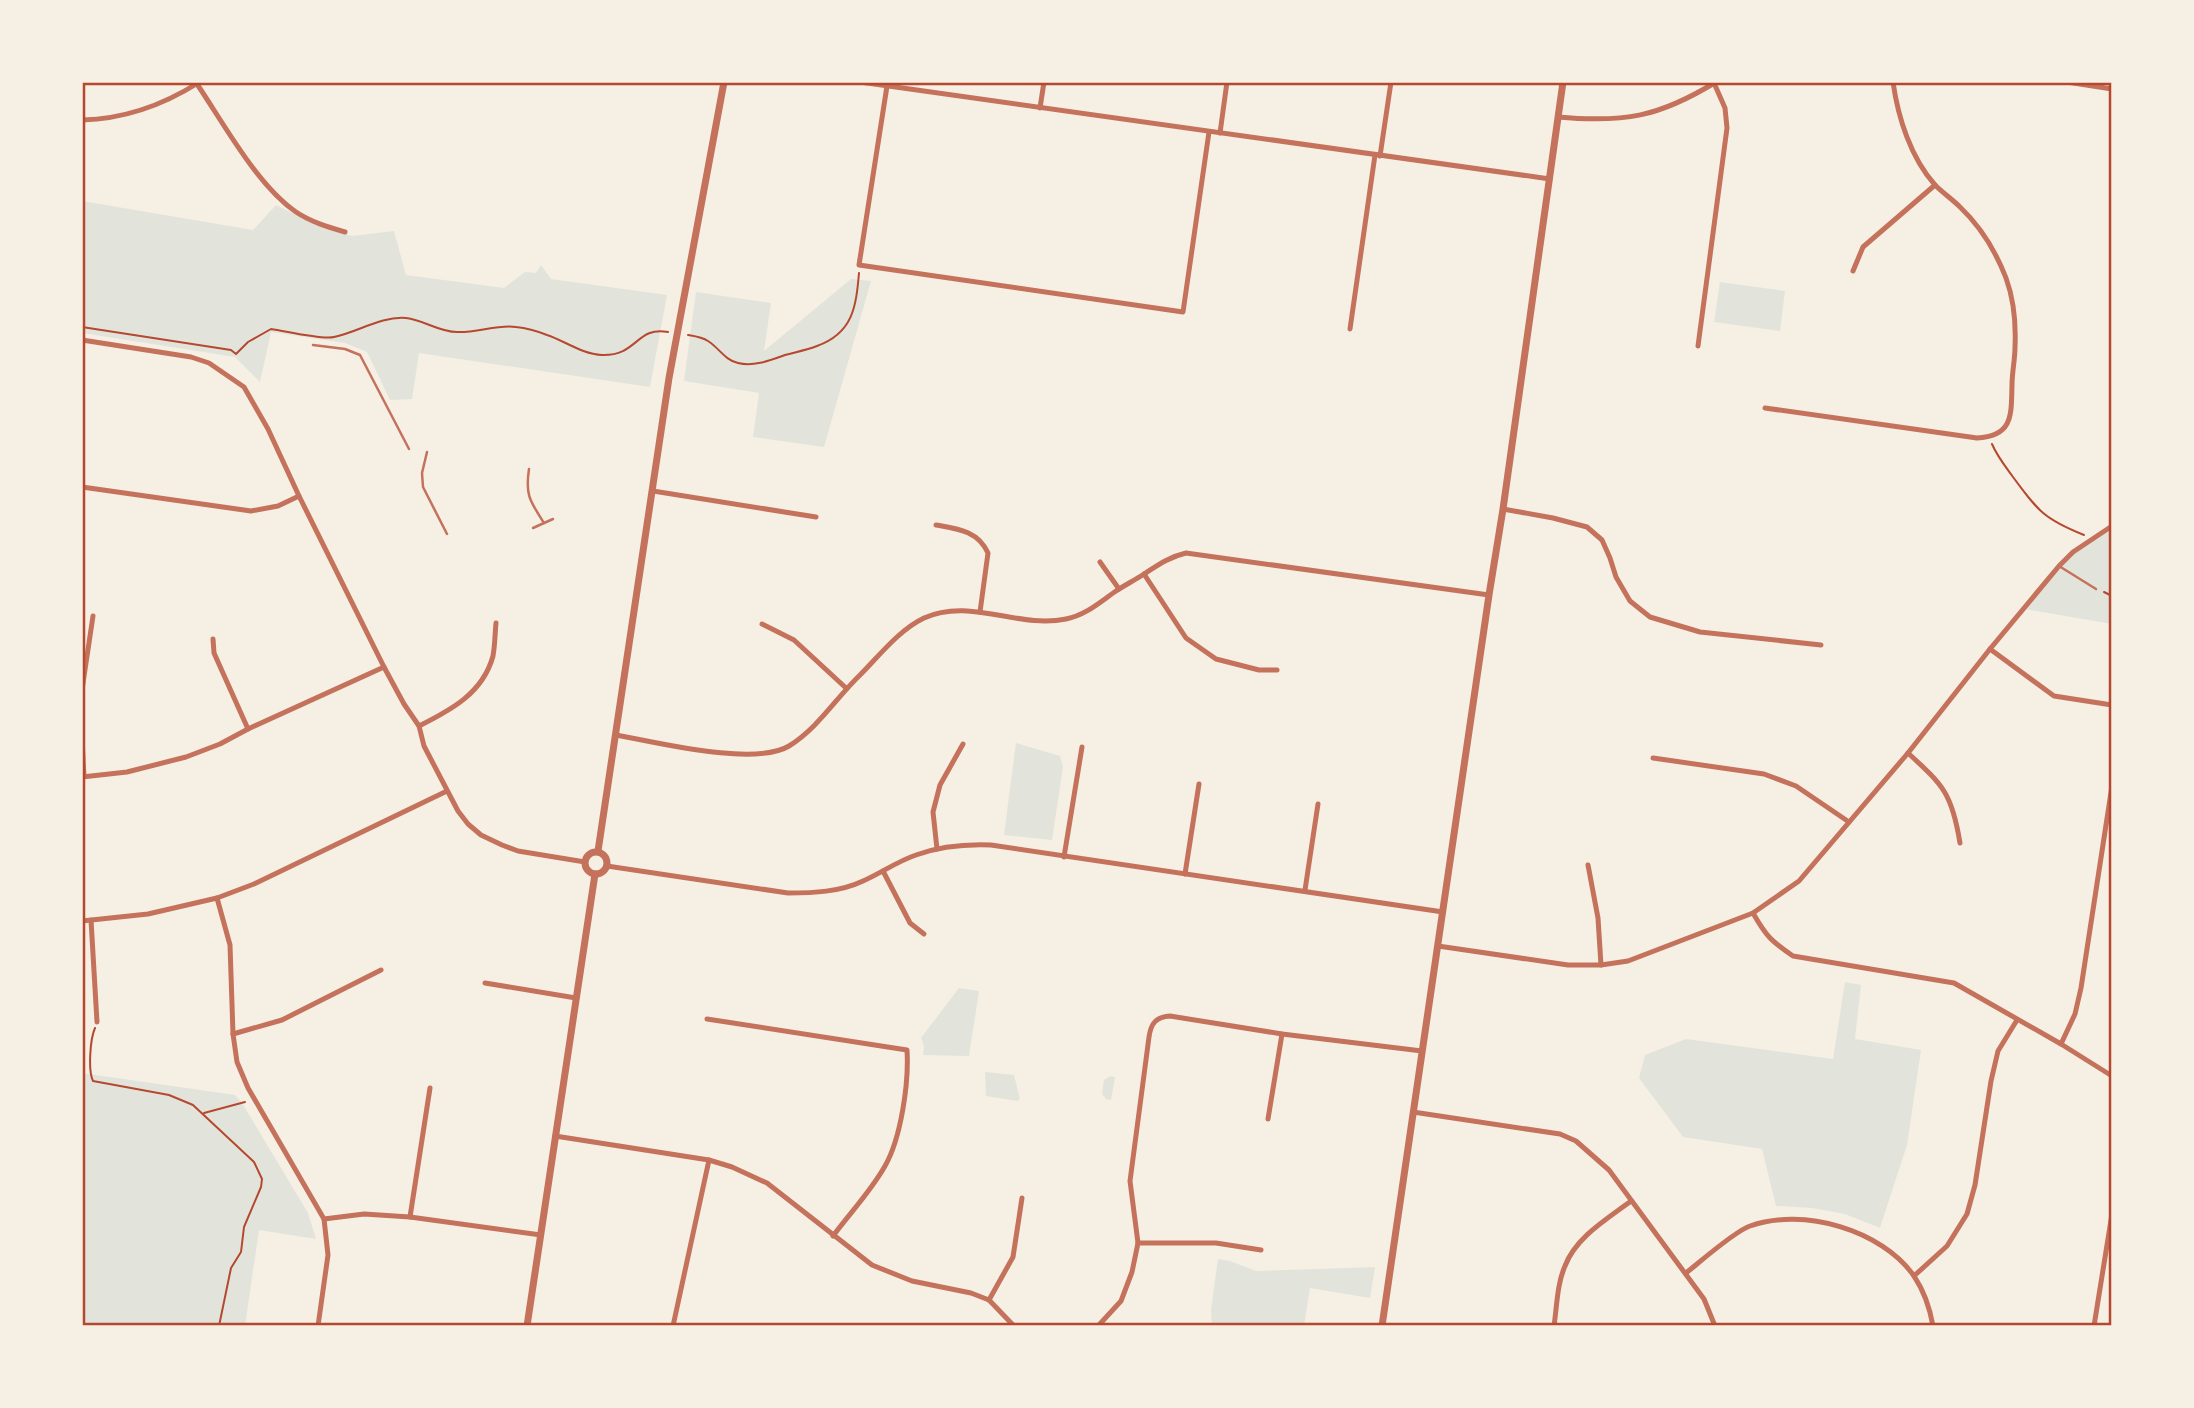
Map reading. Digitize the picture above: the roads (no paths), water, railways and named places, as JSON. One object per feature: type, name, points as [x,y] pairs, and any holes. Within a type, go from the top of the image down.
[{"type":"street","points":[[598,852],[660,430],[724,82]]},
{"type":"street","points":[[860,82],[1549,179]]},
{"type":"street","points":[[1040,108],[1044,82]]},
{"type":"street","points":[[1220,133],[1227,82]]},
{"type":"street","points":[[1350,330],[1391,82]]},
{"type":"street","points":[[1382,1326],[1503,509],[1563,82]]},
{"type":"street","points":[[1765,408],[1989,437],[2008,423],[2013,409],[2011,383],[2015,317],[2007,281],[1984,235],[1962,209],[1935,185],[1919,162],[1907,138],[1896,103],[1893,82]]},
{"type":"street","points":[[2067,82],[2112,89]]},
{"type":"street","points":[[82,120],[130,113],[176,96],[198,83],[272,192],[296,212],[314,222],[345,232]]},
{"type":"street","points":[[1558,117],[1622,119],[1662,110],[1715,83],[1725,108],[1727,128],[1698,346]]},
{"type":"street","points":[[887,86],[859,265],[1183,312],[1209,132]]},
{"type":"street","points":[[1853,271],[1863,247],[1935,185]]},
{"type":"street","points":[[82,340],[191,357],[209,363],[244,387],[268,429],[384,667],[419,726],[424,746],[447,792],[468,824],[481,835],[518,851],[585,862]]},
{"type":"street","points":[[82,487],[251,510],[278,506],[299,496]]},
{"type":"street","points":[[653,491],[816,517]]},
{"type":"street","points":[[1503,509],[1587,527],[1602,540],[1616,577],[1630,601],[1650,617],[1700,632],[1821,645]]},
{"type":"street","points":[[936,525],[974,535],[984,544],[988,553],[980,612]]},
{"type":"street","points":[[1438,946],[1568,965],[1601,965],[1628,961],[1753,913],[1799,881],[1908,753],[2059,566],[2073,552],[2112,526]]},
{"type":"street","points":[[616,735],[729,754],[767,753],[785,748],[812,728],[846,688],[909,628],[924,618],[960,611],[1040,621],[1066,619],[1089,611],[1172,556],[1186,553],[1489,595]]},
{"type":"street","points":[[1100,562],[1119,589]]},
{"type":"street","points":[[1144,574],[1186,638],[1216,659],[1259,670],[1278,670]]},
{"type":"street","points":[[82,690],[93,616]]},
{"type":"street","points":[[419,726],[452,710],[478,686],[493,655],[496,623]]},
{"type":"street","points":[[762,624],[794,640],[846,688]]},
{"type":"street","points":[[214,639],[214,653],[248,729]]},
{"type":"street","points":[[1990,649],[2054,696],[2112,705]]},
{"type":"street","points":[[82,738],[83,777],[156,766],[220,744],[384,667]]},
{"type":"street","points":[[937,849],[933,812],[940,785],[963,744]]},
{"type":"street","points":[[1064,857],[1082,747]]},
{"type":"street","points":[[1908,753],[1935,777],[1949,798],[1959,843]]},
{"type":"street","points":[[1653,758],[1764,775],[1796,786],[1849,822]]},
{"type":"street","points":[[1185,874],[1199,784]]},
{"type":"street","points":[[2061,1044],[2075,1014],[2081,988],[2112,786]]},
{"type":"street","points":[[82,920],[148,914],[217,898],[254,884],[447,792]]},
{"type":"street","points":[[1304,890],[1318,804]]},
{"type":"street","points":[[607,866],[788,893],[806,893],[861,882],[914,856],[937,849],[968,844],[992,845],[1443,912]]},
{"type":"street","points":[[598,852],[606,857],[607,866],[602,872],[595,874],[588,870],[585,862],[590,854],[598,852]]},
{"type":"street","points":[[1588,865],[1598,918],[1601,965]]},
{"type":"street","points":[[883,871],[910,923],[924,934]]},
{"type":"street","points":[[527,1326],[595,874]]},
{"type":"street","points":[[217,898],[230,946],[233,1034],[237,1062],[248,1088],[324,1219],[328,1255],[318,1326]]},
{"type":"street","points":[[1753,913],[1773,943],[1793,956],[1954,983],[2112,1076]]},
{"type":"street","points":[[91,920],[97,1022]]},
{"type":"street","points":[[233,1034],[282,1020],[381,970]]},
{"type":"street","points":[[485,983],[576,998]]},
{"type":"street","points":[[1098,1326],[1121,1301],[1132,1272],[1138,1243],[1130,1181],[1149,1037],[1155,1020],[1170,1016],[1282,1034],[1422,1051]]},
{"type":"street","points":[[707,1018],[907,1050],[900,1122],[891,1153],[833,1236]]},
{"type":"street","points":[[1914,1276],[1947,1246],[1968,1214],[1975,1185],[1990,1081],[1998,1051],[2017,1020]]},
{"type":"street","points":[[1268,1119],[1282,1034]]},
{"type":"street","points":[[410,1217],[430,1088]]},
{"type":"street","points":[[1413,1112],[1560,1134],[1576,1141],[1609,1170],[1704,1299],[1715,1326]]},
{"type":"street","points":[[555,1136],[709,1160],[733,1167],[767,1183],[872,1265],[912,1281],[971,1293],[989,1300],[1014,1326]]},
{"type":"street","points":[[673,1326],[709,1160]]},
{"type":"street","points":[[989,1300],[1013,1256],[1022,1198]]},
{"type":"street","points":[[1554,1326],[1565,1266],[1573,1250],[1585,1236],[1631,1201]]},
{"type":"street","points":[[324,1219],[364,1214],[410,1217],[541,1235]]},
{"type":"street","points":[[2094,1326],[2112,1214]]},
{"type":"street","points":[[1686,1273],[1748,1226],[1789,1219],[1838,1226],[1861,1233],[1891,1254],[1914,1276],[1930,1308],[1933,1326]]},
{"type":"street","points":[[1138,1243],[1216,1243],[1261,1250]]},
{"type":"lane","points":[[313,345],[345,348],[360,355],[409,449]]},
{"type":"lane","points":[[427,452],[422,473],[423,487],[447,534]]},
{"type":"lane","points":[[528,469],[526,486],[531,503],[544,523]]},
{"type":"lane","points":[[533,528],[552,519]]},
{"type":"lane","points":[[2059,566],[2096,589]]}]
